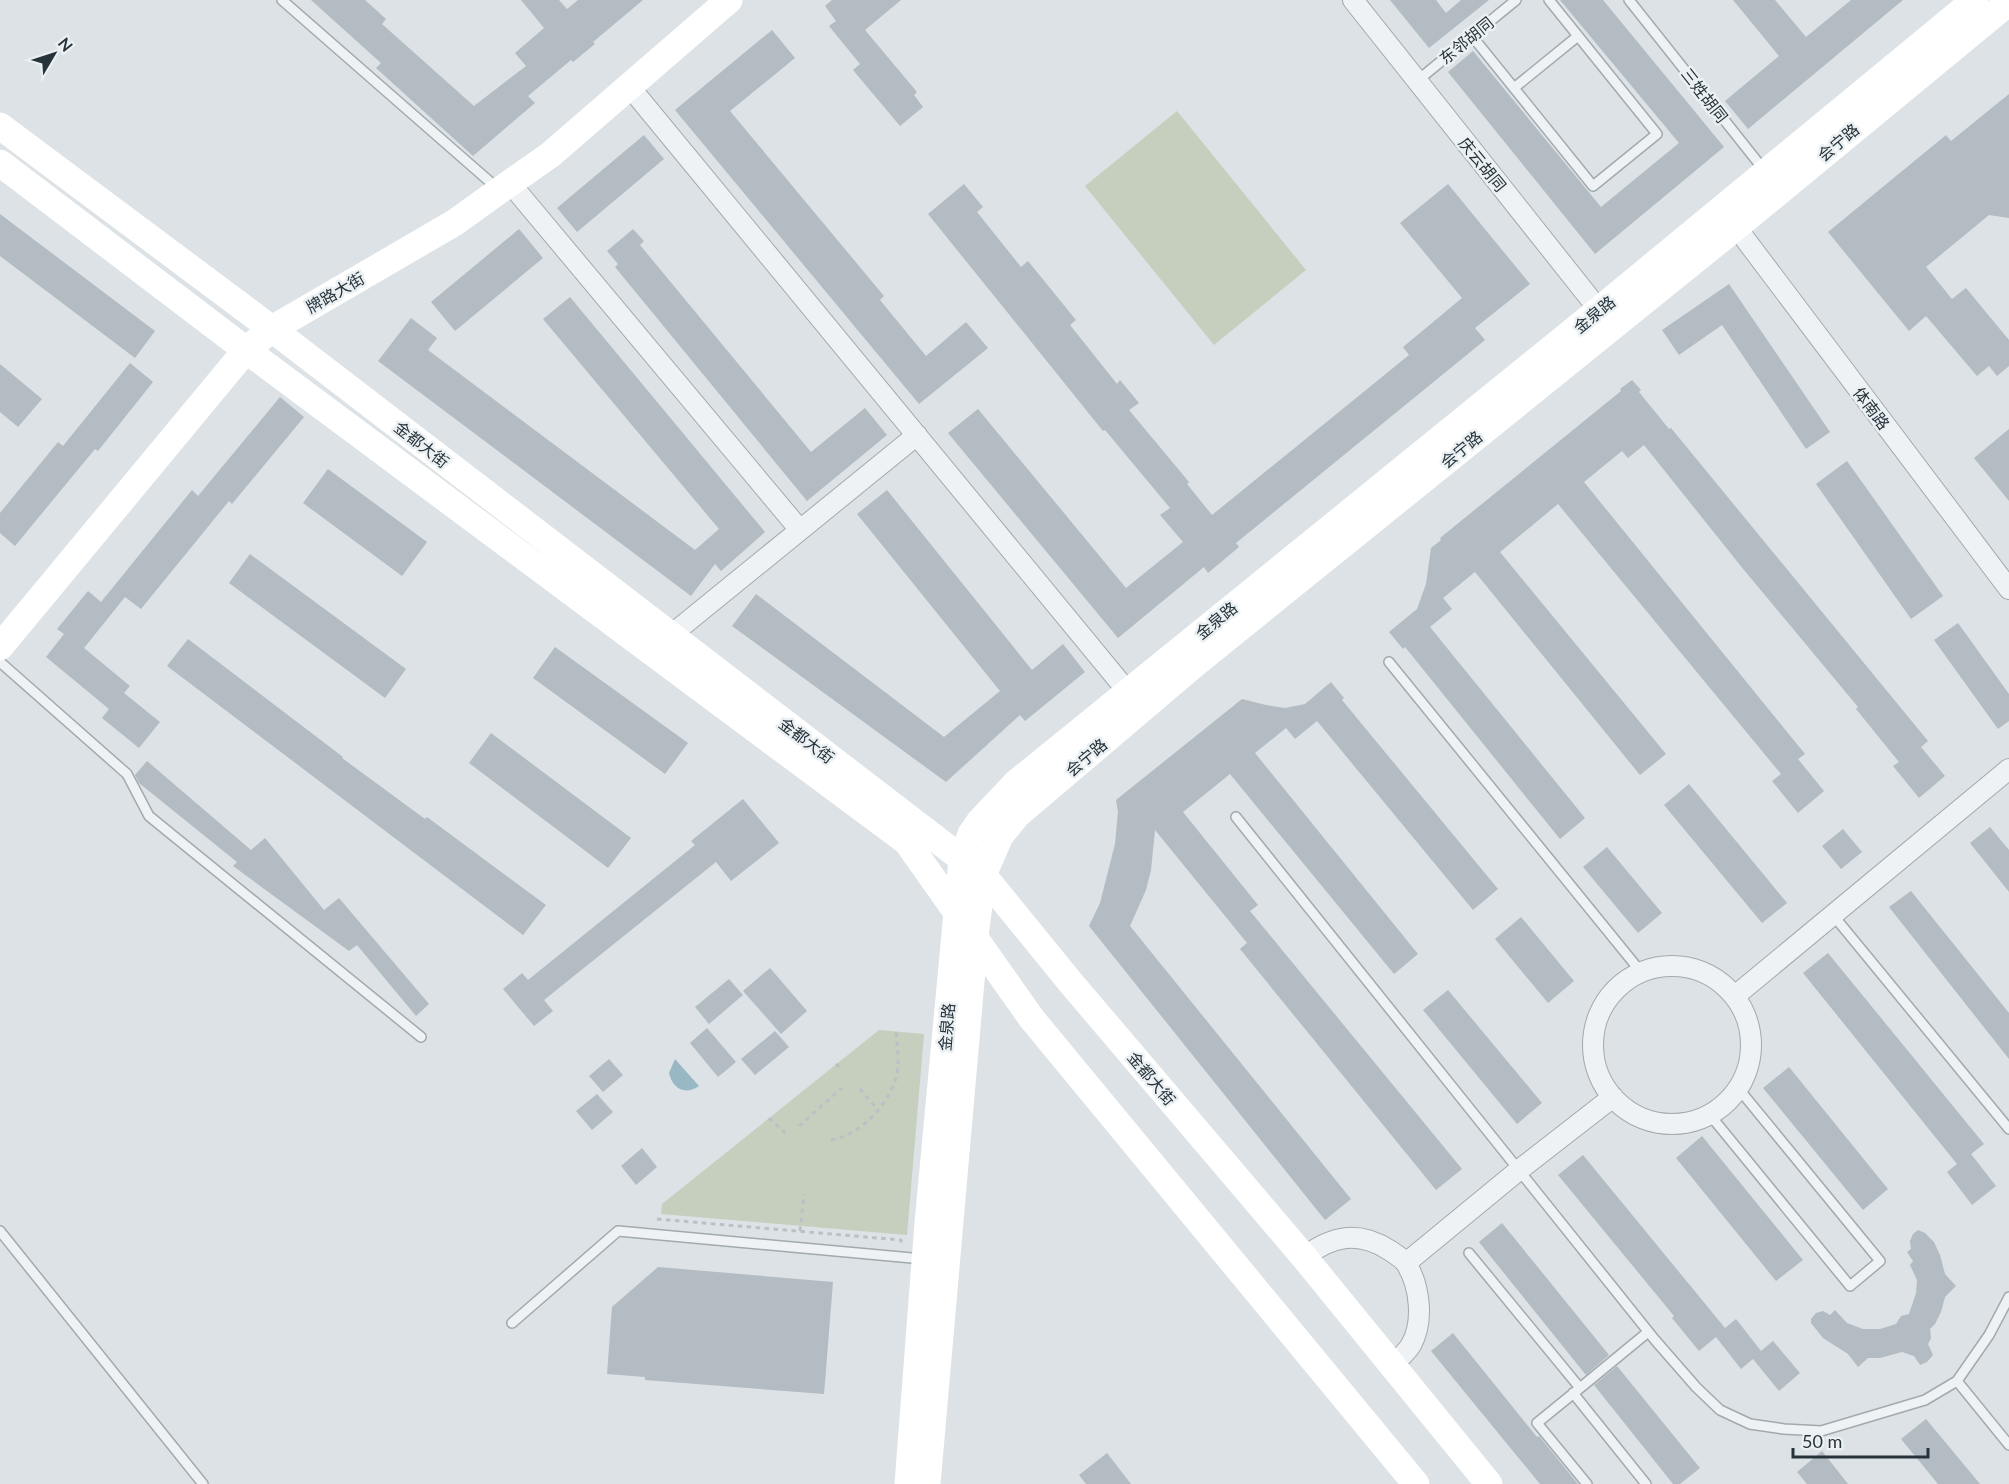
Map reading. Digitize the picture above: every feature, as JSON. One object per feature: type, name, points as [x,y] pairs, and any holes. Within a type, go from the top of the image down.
[{"type":"main road","name":"牌路大街","points":[[0,647],[246,350],[272,329],[454,223],[505,187],[549,155],[729,0]]},
{"type":"main road","name":"金泉路","points":[[908,1484],[912,1258],[957,911],[973,867],[971,834],[1016,783],[1128,692],[1606,318],[1993,5]]},
{"type":"main road","name":"金都大街","points":[[0,126],[272,329],[973,867],[1304,1257],[1489,1484]]},
{"type":"main road","name":"金都大街","points":[[0,163],[246,350],[907,842],[1032,1019],[1416,1484]]},
{"type":"main road","name":"会宁路","points":[[975,936],[973,867],[1017,815],[1606,318],[1736,227],[1773,181]]},
{"type":"main road","name":"金泉路","points":[[927,1484],[975,936]]},
{"type":"street","name":"庆云胡同","points":[[1353,0],[1606,318]]},
{"type":"street","points":[[629,86],[1128,692]]},
{"type":"street","points":[[505,187],[800,530]]},
{"type":"street","name":"体南路","points":[[1736,227],[2009,589]]},
{"type":"street","points":[[671,635],[917,435]]},
{"type":"street","points":[[1735,996],[2009,768]]},
{"type":"street","points":[[1665,966],[1696,969],[1711,976],[1735,996],[1743,1009],[1751,1038],[1748,1069],[1738,1088],[1723,1106],[1710,1115],[1681,1124],[1651,1122],[1624,1108],[1603,1085],[1593,1055],[1593,1039],[1601,1008],[1621,984],[1641,972],[1665,966]]},
{"type":"street","points":[[1406,1263],[1519,1170],[1613,1098]]},
{"type":"street","points":[[1304,1257],[1330,1240],[1345,1238],[1379,1244],[1406,1263],[1418,1295],[1416,1335],[1410,1347],[1392,1365]]},
{"type":"lane","points":[[282,0],[505,187]]},
{"type":"lane","name":"东邻胡同","points":[[1417,81],[1516,0]]},
{"type":"lane","points":[[1472,36],[1593,186],[1657,134],[1549,0]]},
{"type":"lane","name":"三姓胡同","points":[[1629,0],[1773,181]]},
{"type":"lane","points":[[1514,88],[1578,36]]},
{"type":"lane","points":[[0,662],[127,774],[149,816],[421,1037]]},
{"type":"lane","points":[[1389,662],[1641,972]]},
{"type":"lane","points":[[1236,817],[1648,1332],[1696,1387],[1720,1410],[1750,1424],[1784,1430],[1821,1431],[1924,1400],[1957,1381],[1989,1335],[2009,1297]]},
{"type":"lane","points":[[1833,915],[2009,1129]]},
{"type":"lane","points":[[1710,1115],[1850,1286],[1880,1261],[1738,1088]]},
{"type":"lane","points":[[0,1231],[203,1484]]},
{"type":"lane","points":[[512,1323],[618,1231],[912,1258]]},
{"type":"lane","points":[[1469,1253],[1646,1484]]},
{"type":"lane","points":[[1587,1484],[1537,1423],[1648,1332]]},
{"type":"lane","points":[[1957,1381],[2009,1445]]},
{"type":"path","points":[[831,1140],[844,1136],[871,1118],[878,1110],[896,1077],[898,1060],[896,1031]]},
{"type":"path","points":[[836,1064],[843,1070]]},
{"type":"path","points":[[799,1126],[842,1088]]},
{"type":"path","points":[[860,1089],[878,1110]]},
{"type":"path","points":[[769,1118],[786,1134]]},
{"type":"path","points":[[800,1231],[804,1194]]},
{"type":"path","points":[[657,1219],[901,1240],[912,1258]]},
{"type":"green space","points":[[1177,111],[1306,270],[1214,345],[1085,186]]},
{"type":"green space","points":[[879,1030],[924,1034],[907,1235],[661,1214],[662,1204]]},
{"type":"water","points":[[675,1059],[699,1086],[684,1090],[673,1083],[669,1073]]},
{"type":"building","points":[[311,0],[365,0],[386,19],[382,24],[474,106],[526,66],[515,53],[544,28],[521,0],[559,0],[567,9],[578,0],[643,0],[593,42],[595,44],[573,62],[571,60],[528,96],[535,103],[473,156],[376,68],[381,63]]},
{"type":"building","points":[[832,0],[901,0],[865,30],[917,92],[914,95],[923,107],[900,126],[853,70],[860,64],[829,26],[836,21],[825,6]]},
{"type":"building","points":[[1390,0],[1436,0],[1446,13],[1461,0],[1489,0],[1429,48]]},
{"type":"building","points":[[1560,0],[1603,0],[1724,147],[1595,254],[1448,72],[1473,51],[1601,207],[1679,143]]},
{"type":"building","points":[[1733,0],[1775,0],[1806,37],[1851,0],[1903,0],[1748,129],[1725,101],[1779,56]]},
{"type":"building","points":[[772,30],[795,58],[730,111],[884,296],[880,300],[926,356],[966,322],[988,348],[919,404],[675,110]]},
{"type":"building","points":[[2009,94],[2009,218],[1989,215],[1926,267],[1952,299],[1966,288],[2009,340],[2009,366],[1997,376],[1989,366],[1977,376],[1926,316],[1909,331],[1828,232],[1946,135],[1951,141]]},
{"type":"building","points":[[644,135],[664,159],[577,232],[557,208]]},
{"type":"building","points":[[964,184],[983,207],[977,212],[1021,267],[1028,261],[1076,320],[1070,325],[1117,384],[1120,380],[1139,403],[1129,410],[1189,482],[1187,484],[1212,515],[1409,355],[1403,347],[1462,298],[1400,223],[1448,184],[1530,284],[1475,328],[1485,340],[1236,543],[1239,547],[1208,573],[1204,567],[1118,638],[948,433],[978,409],[1126,588],[1183,542],[1160,515],[1170,508],[1105,430],[1103,431],[928,214]]},
{"type":"building","points":[[0,214],[155,331],[135,358],[0,256]]},
{"type":"building","points":[[519,229],[543,258],[455,331],[431,302]]},
{"type":"building","points":[[633,229],[644,241],[640,245],[811,452],[865,408],[887,435],[807,501],[615,267],[618,264],[607,251]]},
{"type":"building","points":[[1729,284],[1830,432],[1806,449],[1722,325],[1679,355],[1662,330]]},
{"type":"building","points":[[570,297],[765,532],[721,571],[715,564],[691,596],[378,361],[411,318],[437,338],[428,350],[695,550],[719,529],[543,319]]},
{"type":"building","points":[[130,363],[153,382],[98,451],[95,449],[15,546],[0,533],[0,513],[58,442],[63,446]]},
{"type":"building","points":[[0,364],[42,399],[18,427],[0,412]]},
{"type":"building","points":[[1632,380],[1669,429],[1671,428],[1928,741],[1921,747],[1945,776],[1919,798],[1893,766],[1899,762],[1856,709],[1858,707],[1644,445],[1628,458],[1622,451],[1584,482],[1805,754],[1798,759],[1824,791],[1798,813],[1772,781],[1781,774],[1558,504],[1500,552],[1666,754],[1640,775],[1475,572],[1443,598],[1452,609],[1430,627],[1585,818],[1560,839],[1405,647],[1403,649],[1389,632],[1417,609],[1426,584],[1431,548],[1441,540],[1440,538]]},
{"type":"building","points":[[280,397],[304,417],[232,504],[229,501],[141,609],[125,597],[84,648],[130,686],[124,693],[160,722],[139,748],[102,718],[109,709],[46,657],[64,634],[57,629],[88,591],[101,602],[192,490],[198,496]]},
{"type":"building","points":[[2009,429],[2009,501],[1974,458]]},
{"type":"building","points":[[1847,461],[1943,596],[1911,619],[1816,484]]},
{"type":"building","points":[[328,469],[427,542],[402,576],[303,503]]},
{"type":"building","points":[[887,490],[1032,670],[1063,644],[1085,672],[1025,721],[1020,715],[946,782],[732,626],[756,594],[944,737],[1000,691],[857,514]]},
{"type":"building","points":[[250,554],[406,669],[385,698],[229,583]]},
{"type":"building","points":[[1958,623],[2009,694],[2009,721],[1998,729],[1934,640]]},
{"type":"building","points":[[188,639],[342,758],[425,819],[427,817],[546,905],[523,935],[167,666]]},
{"type":"building","points":[[555,647],[688,743],[665,774],[533,678]]},
{"type":"building","points":[[1331,682],[1344,698],[1342,700],[1498,889],[1473,910],[1317,721],[1295,739],[1286,728],[1255,753],[1418,954],[1394,974],[1230,774],[1183,812],[1258,905],[1250,911],[1462,1169],[1436,1190],[1240,949],[1247,943],[1155,830],[1151,870],[1146,890],[1130,926],[1351,1199],[1325,1220],[1089,926],[1100,903],[1115,844],[1118,812],[1116,800],[1242,699],[1285,708],[1305,704]]},
{"type":"building","points":[[491,733],[631,838],[608,868],[469,763]]},
{"type":"building","points":[[147,761],[251,850],[265,838],[324,910],[339,898],[429,1004],[416,1016],[357,945],[349,951],[233,866],[237,862],[139,783],[135,775]]},
{"type":"building","points":[[1689,784],[1787,903],[1762,923],[1664,805]]},
{"type":"building","points":[[743,799],[779,843],[731,881],[716,862],[544,1000],[553,1011],[534,1026],[503,989],[522,973],[528,980],[695,845],[691,841]]},
{"type":"building","points":[[1990,827],[2009,850],[2009,892],[1970,843]]},
{"type":"building","points":[[1843,829],[1862,852],[1841,869],[1822,846]]},
{"type":"building","points":[[1607,847],[1662,913],[1638,933],[1583,867]]},
{"type":"building","points":[[1911,891],[2009,1013],[2009,1059],[1889,907]]},
{"type":"building","points":[[1521,917],[1574,981],[1548,1003],[1495,939]]},
{"type":"building","points":[[1828,953],[1984,1144],[1971,1154],[1996,1186],[1972,1205],[1947,1172],[1957,1164],[1803,973]]},
{"type":"building","points":[[770,968],[807,1011],[781,1034],[743,991]]},
{"type":"building","points":[[729,979],[743,995],[709,1024],[695,1007]]},
{"type":"building","points":[[1448,990],[1542,1103],[1517,1124],[1423,1010]]},
{"type":"building","points":[[707,1028],[736,1062],[718,1077],[690,1043]]},
{"type":"building","points":[[775,1031],[789,1047],[755,1075],[741,1059]]},
{"type":"building","points":[[609,1059],[623,1075],[603,1092],[589,1076]]},
{"type":"building","points":[[1789,1067],[1888,1189],[1863,1210],[1763,1088]]},
{"type":"building","points":[[597,1094],[613,1112],[592,1130],[576,1111]]},
{"type":"building","points":[[1702,1136],[1803,1260],[1776,1281],[1676,1158]]},
{"type":"building","points":[[642,1148],[657,1167],[636,1185],[621,1166]]},
{"type":"building","points":[[1583,1155],[1725,1328],[1736,1319],[1761,1351],[1773,1341],[1800,1373],[1779,1391],[1753,1359],[1741,1369],[1716,1337],[1699,1351],[1672,1318],[1674,1316],[1558,1175]]},
{"type":"building","points":[[1502,1223],[1609,1355],[1586,1375],[1479,1242]]},
{"type":"building","points":[[1918,1230],[1934,1242],[1945,1274],[1956,1286],[1945,1297],[1941,1312],[1930,1329],[1931,1338],[1928,1344],[1933,1355],[1927,1362],[1920,1365],[1914,1356],[1902,1352],[1880,1358],[1868,1358],[1858,1367],[1848,1354],[1823,1338],[1811,1323],[1811,1319],[1816,1313],[1823,1311],[1830,1315],[1835,1310],[1847,1323],[1863,1329],[1880,1329],[1896,1324],[1901,1316],[1909,1314],[1916,1293],[1917,1280],[1910,1265],[1913,1261],[1907,1252],[1911,1249],[1910,1241],[1913,1234]]},
{"type":"building","points":[[658,1267],[833,1282],[824,1394],[645,1380],[645,1377],[607,1374],[612,1307]]},
{"type":"building","points":[[1453,1333],[1578,1484],[1540,1484],[1431,1351]]},
{"type":"building","points":[[1617,1366],[1700,1468],[1680,1484],[1673,1484],[1594,1385]]},
{"type":"building","points":[[1926,1419],[1980,1484],[1938,1484],[1901,1439]]},
{"type":"building","points":[[1822,1451],[1848,1484],[1807,1484],[1797,1472]]},
{"type":"building","points":[[1107,1453],[1131,1484],[1086,1484],[1079,1475]]}]
